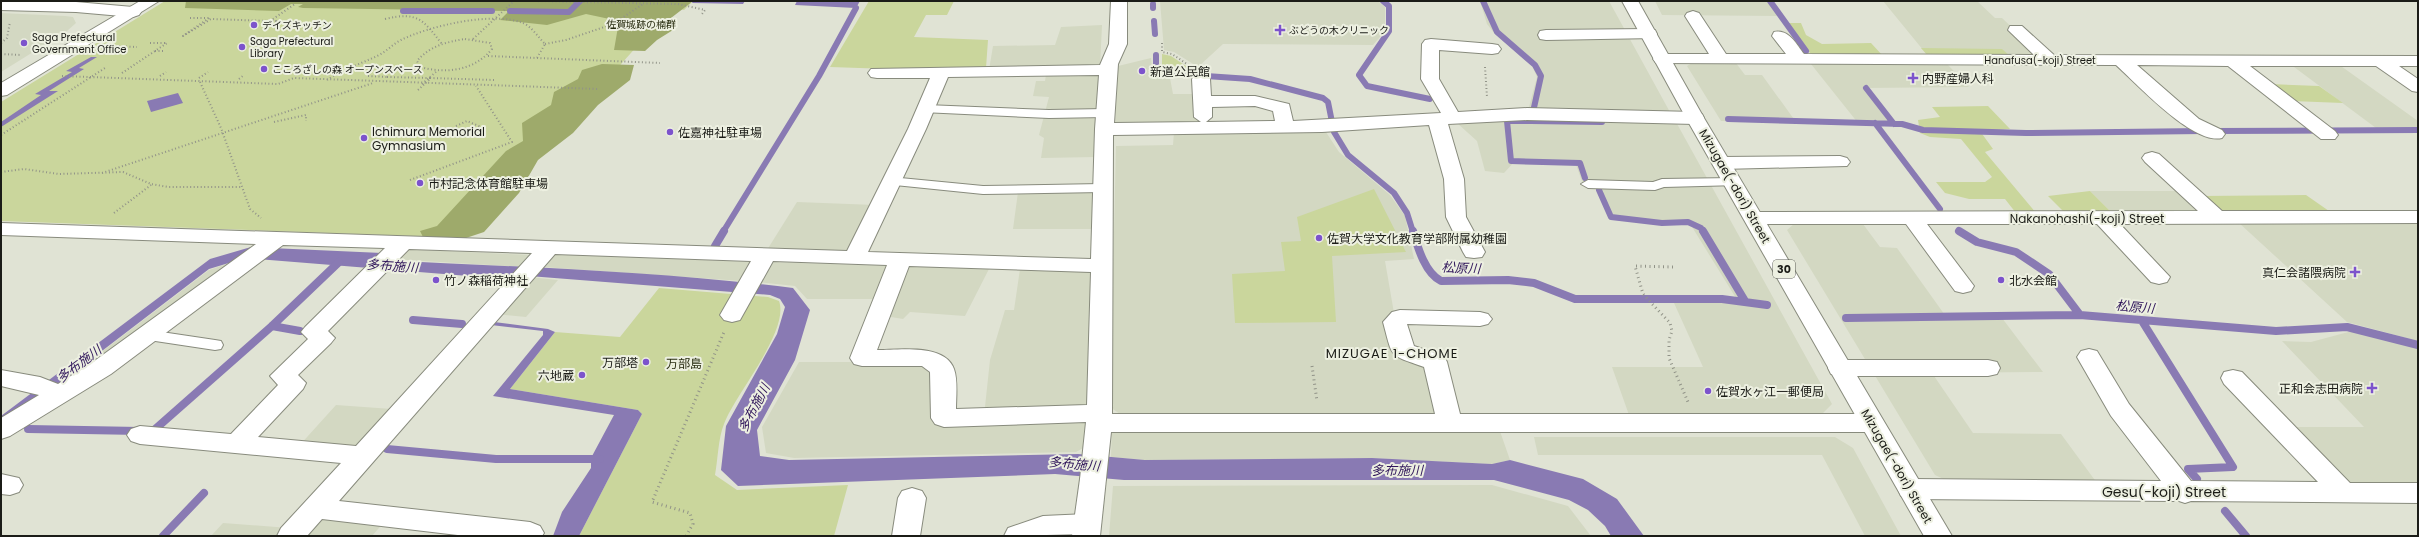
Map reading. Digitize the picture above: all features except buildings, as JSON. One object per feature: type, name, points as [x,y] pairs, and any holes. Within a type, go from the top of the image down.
[{"type":"street","points":[[1,91],[151,1]]},
{"type":"street","points":[[1018,536],[1043,526],[1087,530],[1099,418],[1102,188],[1108,70],[1110,58],[1118,44],[1119,1]]},
{"type":"street","name":"Mizugae(-dori) Street","points":[[1630,1],[1871,423],[1938,536]]},
{"type":"street","points":[[5,11],[133,12]]},
{"type":"street","points":[[1693,16],[1721,59]]},
{"type":"street","points":[[2016,30],[2050,60]]},
{"type":"street","points":[[1546,35],[1649,34]]},
{"type":"street","points":[[1780,36],[1799,59]]},
{"type":"street","points":[[1474,252],[1456,217],[1454,179],[1445,119],[1430,79],[1432,44],[1492,49]]},
{"type":"street","name":"Hanafusa(-koji) Street","points":[[1662,59],[2418,61]]},
{"type":"street","points":[[2120,60],[2192,123],[2210,131]]},
{"type":"street","points":[[2232,60],[2321,130]]},
{"type":"street","points":[[2380,61],[2418,87]]},
{"type":"street","points":[[876,73],[1108,70]]},
{"type":"street","points":[[854,258],[942,73]]},
{"type":"street","points":[[1197,74],[1202,102],[1204,128]]},
{"type":"street","points":[[1202,102],[1255,101],[1282,108],[1285,127]]},
{"type":"street","points":[[1105,121],[1204,128],[1322,126],[1534,114],[1696,118]]},
{"type":"street","points":[[2152,158],[2216,218]]},
{"type":"street","points":[[1722,163],[1840,162]]},
{"type":"street","name":"Nakanohashi(-koji) Street","points":[[1755,218],[2418,217]]},
{"type":"street","points":[[1912,218],[1963,286]]},
{"type":"street","points":[[2103,218],[2159,277]]},
{"type":"street","points":[[1,229],[389,257],[536,262],[765,256],[1101,266]]},
{"type":"street","points":[[1,430],[49,390],[102,368],[265,248]]},
{"type":"street","points":[[741,297],[765,256]]},
{"type":"street","points":[[238,444],[294,383],[282,376],[323,338],[313,332],[389,257]]},
{"type":"street","points":[[900,260],[862,358],[928,358],[942,369],[944,418],[1099,418],[1320,423],[1871,423]]},
{"type":"street","points":[[291,536],[536,262]]},
{"type":"street","points":[[1450,423],[1436,362],[1403,351],[1395,322],[1400,317],[1480,319]]},
{"type":"street","points":[[2089,357],[2120,410],[2185,493]]},
{"type":"street","points":[[1840,368],[1988,368]]},
{"type":"street","points":[[1,378],[49,390]]},
{"type":"street","points":[[2233,378],[2344,493]]},
{"type":"street","points":[[140,435],[362,456]]},
{"type":"street","name":"Gesu(-koji) Street","points":[[1911,489],[2185,493],[2418,493]]},
{"type":"street","points":[[906,536],[912,498]]},
{"type":"street","points":[[315,508],[530,533]]},
{"type":"lane","points":[[926,109],[1049,114],[1105,121]]},
{"type":"lane","points":[[890,181],[970,187],[983,190],[1102,188]]},
{"type":"lane","points":[[1588,184],[1655,186],[1662,183],[1734,182]]},
{"type":"lane","points":[[148,335],[215,345]]},
{"type":"path","points":[[340,1],[373,1]]},
{"type":"path","points":[[472,39],[514,1]]},
{"type":"path","points":[[531,1],[678,4],[705,10],[702,14]]},
{"type":"path","points":[[270,22],[295,4]]},
{"type":"path","points":[[537,58],[545,44],[566,40],[613,24],[643,4]]},
{"type":"path","points":[[1,43],[6,38],[10,26],[5,11]]},
{"type":"path","points":[[385,18],[396,16],[414,18],[425,22],[442,44]]},
{"type":"path","points":[[190,18],[209,18],[276,21],[211,19],[186,36],[183,36],[209,18]]},
{"type":"path","points":[[327,80],[342,69],[381,55],[400,40],[430,30],[465,22],[493,20],[523,24],[545,44]]},
{"type":"path","points":[[488,56],[492,49],[490,43],[472,39],[442,44],[422,54],[418,61],[420,67],[437,71],[462,68],[488,56],[660,63]]},
{"type":"path","points":[[122,73],[167,43],[150,43]]},
{"type":"path","points":[[1162,43],[1162,52],[1172,54],[1197,74]]},
{"type":"path","points":[[107,46],[137,47]]},
{"type":"path","points":[[155,51],[164,51]]},
{"type":"path","points":[[1,54],[28,56]]},
{"type":"path","points":[[1485,67],[1487,100],[1499,116]]},
{"type":"path","points":[[1,135],[106,68]]},
{"type":"path","points":[[422,84],[437,71]]},
{"type":"path","points":[[160,76],[166,72]]},
{"type":"path","points":[[200,78],[208,72]]},
{"type":"path","points":[[239,79],[244,75]]},
{"type":"path","points":[[60,76],[278,84],[294,78],[422,84],[599,89]]},
{"type":"path","points":[[368,76],[494,80]]},
{"type":"path","points":[[418,90],[430,78]]},
{"type":"path","points":[[199,82],[222,132],[250,209],[261,218]]},
{"type":"path","points":[[102,173],[375,82]]},
{"type":"path","points":[[410,180],[512,142],[476,85]]},
{"type":"path","points":[[274,122],[306,115],[306,121]]},
{"type":"path","points":[[456,126],[467,121],[486,129]]},
{"type":"path","points":[[1,172],[24,169],[59,174],[123,172],[151,184],[168,187],[242,187]]},
{"type":"path","points":[[114,213],[151,184]]},
{"type":"path","points":[[1673,266],[1635,266],[1643,294],[1651,305],[1670,323],[1672,331],[1667,341],[1667,354],[1698,423]]},
{"type":"path","points":[[686,536],[693,524],[690,513],[652,502],[741,297]]},
{"type":"path","points":[[1312,366],[1320,423]]},
{"type":"shaded area","points":[[1160,1],[1378,1],[1385,7],[1385,31],[1373,45],[1223,44],[1198,67],[1174,52],[1164,50]]},
{"type":"shaded area","points":[[1480,1],[1609,1],[1671,114],[1528,111],[1537,77],[1532,66],[1494,33],[1487,24]]},
{"type":"shaded area","points":[[1655,1],[1768,1],[1779,16],[1662,15]]},
{"type":"shaded area","points":[[1883,1],[1977,1],[1995,18],[2002,18],[2042,56],[1928,56]]},
{"type":"shaded area","name":"Saga Prefectural Government Office","points":[[1,13],[73,17],[76,23],[67,31],[1,72]]},
{"type":"shaded area","points":[[1102,25],[1100,68],[989,70],[993,46],[1055,45],[1061,27]]},
{"type":"shaded area","points":[[1151,58],[1153,77],[1170,78],[1173,94],[1197,94],[1201,124],[1115,127],[1118,66]]},
{"type":"shaded area","points":[[1692,63],[1736,63],[1745,75],[1762,75],[1796,122],[1721,121],[1687,66]]},
{"type":"shaded area","points":[[1811,64],[1948,65],[1969,87],[1865,88],[1893,125],[1858,123]]},
{"type":"shaded area","points":[[2290,64],[2338,64],[2418,121],[2418,128],[2376,128]]},
{"type":"shaded area","points":[[1100,73],[1096,157],[1041,158],[1044,138],[1039,135],[1049,97],[1033,96],[1036,81],[1045,81],[1046,75]]},
{"type":"shaded area","points":[[1527,119],[1676,122],[1832,404],[1821,415],[1629,415],[1612,367],[1703,367],[1674,303],[1739,303],[1689,222],[1611,218],[1600,190],[1583,184],[1575,162],[1516,160],[1504,173],[1485,171],[1477,141],[1457,123]]},
{"type":"shaded area","points":[[1324,129],[1339,152],[1390,195],[1405,216],[1414,259],[1385,261],[1394,313],[1422,360],[1443,414],[1494,414],[1510,460],[1492,464],[1372,458],[1145,460],[1111,457],[1112,426],[1120,414],[1110,407],[1116,146],[1173,145],[1174,132]]},
{"type":"shaded area","points":[[1095,191],[1093,229],[1013,229],[1018,192]]},
{"type":"shaded area","points":[[2090,191],[2181,191],[2204,212],[2111,212]]},
{"type":"shaded area","points":[[797,202],[875,205],[852,253],[767,250]]},
{"type":"shaded area","name":"真仁会諸隈病院","points":[[2238,222],[2418,222],[2418,341],[2347,322]]},
{"type":"shaded area","points":[[1794,224],[1863,224],[1880,247],[1897,248],[1947,318],[2002,318],[2043,372],[1932,373],[1973,433],[2061,434],[2097,483],[1950,482],[1935,475],[1787,230]]},
{"type":"shaded area","points":[[401,249],[532,255],[522,267],[391,259]]},
{"type":"shaded area","points":[[554,254],[754,262],[742,281],[543,267]]},
{"type":"shaded area","points":[[232,262],[76,380],[66,379],[209,270]]},
{"type":"shaded area","points":[[770,262],[893,266],[878,299],[807,299],[795,286],[756,282]]},
{"type":"shaded area","points":[[905,266],[989,269],[965,316],[910,312],[903,319],[885,316]]},
{"type":"shaded area","points":[[1020,269],[1093,272],[1085,447],[1076,452],[794,458],[766,453],[762,427],[799,362],[924,362],[937,371],[940,416],[984,416],[990,360],[1005,310],[1014,310]]},
{"type":"shaded area","points":[[529,277],[558,280],[526,317],[495,314]]},
{"type":"shaded area","name":"正和会志田病院","points":[[2352,331],[2418,348],[2418,483],[2345,483],[2291,427],[2364,427],[2282,341],[2311,342]]},
{"type":"shaded area","points":[[336,405],[392,409],[358,448],[298,447]]},
{"type":"shaded area","points":[[1534,437],[1835,437],[1853,448],[1901,536],[1865,536],[1822,455],[1538,455]]},
{"type":"shaded area","points":[[1492,485],[1568,506],[1591,536],[1109,536],[1113,486]]},
{"type":"shaded area","points":[[320,514],[385,521],[372,536],[302,536]]},
{"type":"shaded area","points":[[223,523],[289,528],[282,536],[211,536]]},
{"type":"green space","points":[[165,1],[693,1],[684,10],[671,8],[466,238],[1,221],[1,102]]},
{"type":"green space","name":"佐賀城跡の楠群","points":[[186,1],[693,1],[671,18],[673,30],[657,40],[645,51],[614,50],[619,21],[586,14],[547,25],[500,20],[509,11],[303,8],[298,7],[303,4],[291,4],[279,11],[185,8]]},
{"type":"green space","points":[[869,1],[954,1],[947,15],[926,15],[914,37],[988,40],[986,68],[948,71],[830,67]]},
{"type":"green space","points":[[1789,23],[1801,23],[1806,35],[1822,44],[1871,43],[1883,56],[1812,56]]},
{"type":"green space","points":[[1921,48],[2002,49],[2010,56],[1928,56]]},
{"type":"green space","points":[[1162,54],[1171,56],[1195,72],[1168,70],[1162,66]]},
{"type":"green space","points":[[602,64],[634,65],[630,80],[598,105],[573,133],[538,160],[519,193],[484,232],[466,238],[423,237],[420,231],[437,226],[506,151],[523,141],[522,123],[551,105],[554,92],[578,79],[582,70]]},
{"type":"green space","points":[[2269,84],[2319,86],[2343,103],[2292,101]]},
{"type":"green space","points":[[1988,106],[2010,129],[1980,131],[1993,149],[1985,152],[2036,213],[2016,213],[2005,199],[1969,199],[1945,193],[1936,182],[1985,182],[1992,177],[1961,139],[1930,137],[1920,133],[1918,120],[1940,117],[1932,107]]},
{"type":"green space","points":[[1374,189],[1406,252],[1332,256],[1336,322],[1235,323],[1232,274],[1285,271],[1281,242],[1301,241],[1297,217]]},
{"type":"green space","points":[[2090,191],[2111,212],[2064,212],[2048,196]]},
{"type":"green space","points":[[2306,195],[2329,211],[2217,212],[2200,196]]},
{"type":"green space","name":"万部島","points":[[659,288],[768,297],[779,301],[780,314],[777,329],[760,362],[730,411],[724,424],[719,443],[715,475],[737,490],[848,485],[834,536],[579,536],[642,414],[638,410],[510,389],[555,332],[620,337]]},
{"type":"water","points":[[693,1],[745,1],[743,4],[692,3]]},
{"type":"water","points":[[797,1],[860,1],[856,8],[795,5]]},
{"type":"water","points":[[91,57],[97,57],[79,68],[84,69],[49,91],[58,91],[1,127],[1,122],[41,95],[35,94],[72,72],[66,71]]},
{"type":"water","points":[[178,93],[183,103],[151,112],[147,101]]},
{"type":"water","name":"多布施川","points":[[251,247],[382,253],[381,260],[535,267],[690,277],[793,288],[810,310],[795,360],[757,430],[760,456],[789,460],[1078,454],[1145,460],[1372,458],[1492,464],[1510,460],[1583,479],[1617,499],[1644,536],[1611,536],[1605,526],[1588,510],[1569,500],[1494,480],[1124,480],[1055,474],[738,486],[721,470],[726,426],[777,334],[785,307],[780,299],[770,295],[529,276],[506,279],[245,258],[209,269],[64,380],[64,384],[1,424],[1,416],[210,259]]},
{"type":"water","points":[[494,322],[548,329],[555,332],[510,389],[638,410],[642,414],[579,536],[553,536],[562,512],[591,468],[591,458],[614,415],[493,396],[543,335],[543,331],[491,325]]},
{"type":"waterway","points":[[510,11],[569,12],[580,1]]},
{"type":"waterway","points":[[1383,1],[1389,6],[1389,31],[1359,75],[1367,86],[1430,99]]},
{"type":"waterway","points":[[1483,1],[1497,32],[1535,65],[1541,76],[1531,121]]},
{"type":"waterway","points":[[1770,1],[1806,51]]},
{"type":"waterway","points":[[723,232],[819,76],[856,8]]},
{"type":"waterway","points":[[403,11],[492,11]]},
{"type":"waterway","points":[[1154,21],[1155,34]]},
{"type":"waterway","name":"松原川","points":[[1156,55],[1156,65],[1162,73],[1250,79],[1323,98],[1328,102],[1334,132],[1348,155],[1394,193],[1407,213],[1413,232]]},
{"type":"waterway","points":[[1866,88],[1894,124]]},
{"type":"waterway","points":[[1728,119],[1875,123]]},
{"type":"waterway","points":[[1531,121],[1507,121],[1511,161],[1580,163],[1585,178]]},
{"type":"waterway","points":[[1531,121],[1602,122]]},
{"type":"waterway","points":[[1875,123],[1894,124]]},
{"type":"waterway","points":[[1875,123],[1940,209]]},
{"type":"waterway","points":[[1894,124],[1902,124],[1923,130],[2026,133],[2203,131]]},
{"type":"waterway","points":[[2213,131],[2418,130]]},
{"type":"waterway","points":[[1599,190],[1611,217],[1662,223],[1688,222],[1701,228],[1703,232]]},
{"type":"waterway","points":[[715,246],[724,231]]},
{"type":"waterway","name":"松原川","points":[[1413,231],[1426,266],[1435,277],[1441,281],[1508,280],[1534,283],[1575,299],[1722,299],[1767,305]]},
{"type":"waterway","points":[[1703,231],[1745,301]]},
{"type":"waterway","points":[[1961,232],[1959,231],[1977,242],[2016,252],[2049,274],[2080,315]]},
{"type":"waterway","points":[[272,326],[339,262]]},
{"type":"waterway","name":"松原川","points":[[1846,318],[2080,315]]},
{"type":"waterway","name":"松原川","points":[[2080,315],[2276,331],[2347,327],[2418,345]]},
{"type":"waterway","points":[[413,320],[462,324]]},
{"type":"waterway","points":[[2142,321],[2233,467],[2188,469],[2197,479]]},
{"type":"waterway","points":[[150,431],[153,431],[272,326]]},
{"type":"waterway","points":[[272,326],[300,331]]},
{"type":"waterway","points":[[28,429],[140,431]]},
{"type":"waterway","points":[[387,449],[496,459],[600,459]]},
{"type":"waterway","points":[[163,536],[204,493]]},
{"type":"waterway","points":[[2225,511],[2246,536]]},
{"type":"place","name":"デイズキッチン","points":[[254,25]]},
{"type":"place","name":"ぶどうの木クリニック","points":[[1280,30]]},
{"type":"place","name":"Saga Prefectural Government Office","points":[[24,43]]},
{"type":"place","name":"Saga Prefectural Library","points":[[242,47]]},
{"type":"place","name":"こころざしの森 オープンスペース","points":[[264,69]]},
{"type":"place","name":"新道公民館","points":[[1142,71]]},
{"type":"place","name":"内野産婦人科","points":[[1913,78]]},
{"type":"place","name":"佐嘉神社駐車場","points":[[670,132]]},
{"type":"place","name":"Ichimura Memorial Gymnasium","points":[[364,138]]},
{"type":"place","name":"市村記念体育館駐車場","points":[[420,183]]},
{"type":"place","name":"佐賀大学文化教育学部附属幼稚園","points":[[1319,238]]},
{"type":"place","name":"真仁会諸隈病院","points":[[2355,272]]},
{"type":"place","name":"竹ノ森稲荷神社","points":[[436,280]]},
{"type":"place","name":"北水会館","points":[[2001,280]]},
{"type":"place","name":"万部塔","points":[[646,362]]},
{"type":"place","name":"六地蔵","points":[[582,375]]},
{"type":"place","name":"正和会志田病院","points":[[2372,388]]},
{"type":"place","name":"佐賀水ヶ江一郵便局","points":[[1708,391]]},
{"type":"district","name":"MIZUGAE 1-CHOME","points":[[1392,353]]}]
